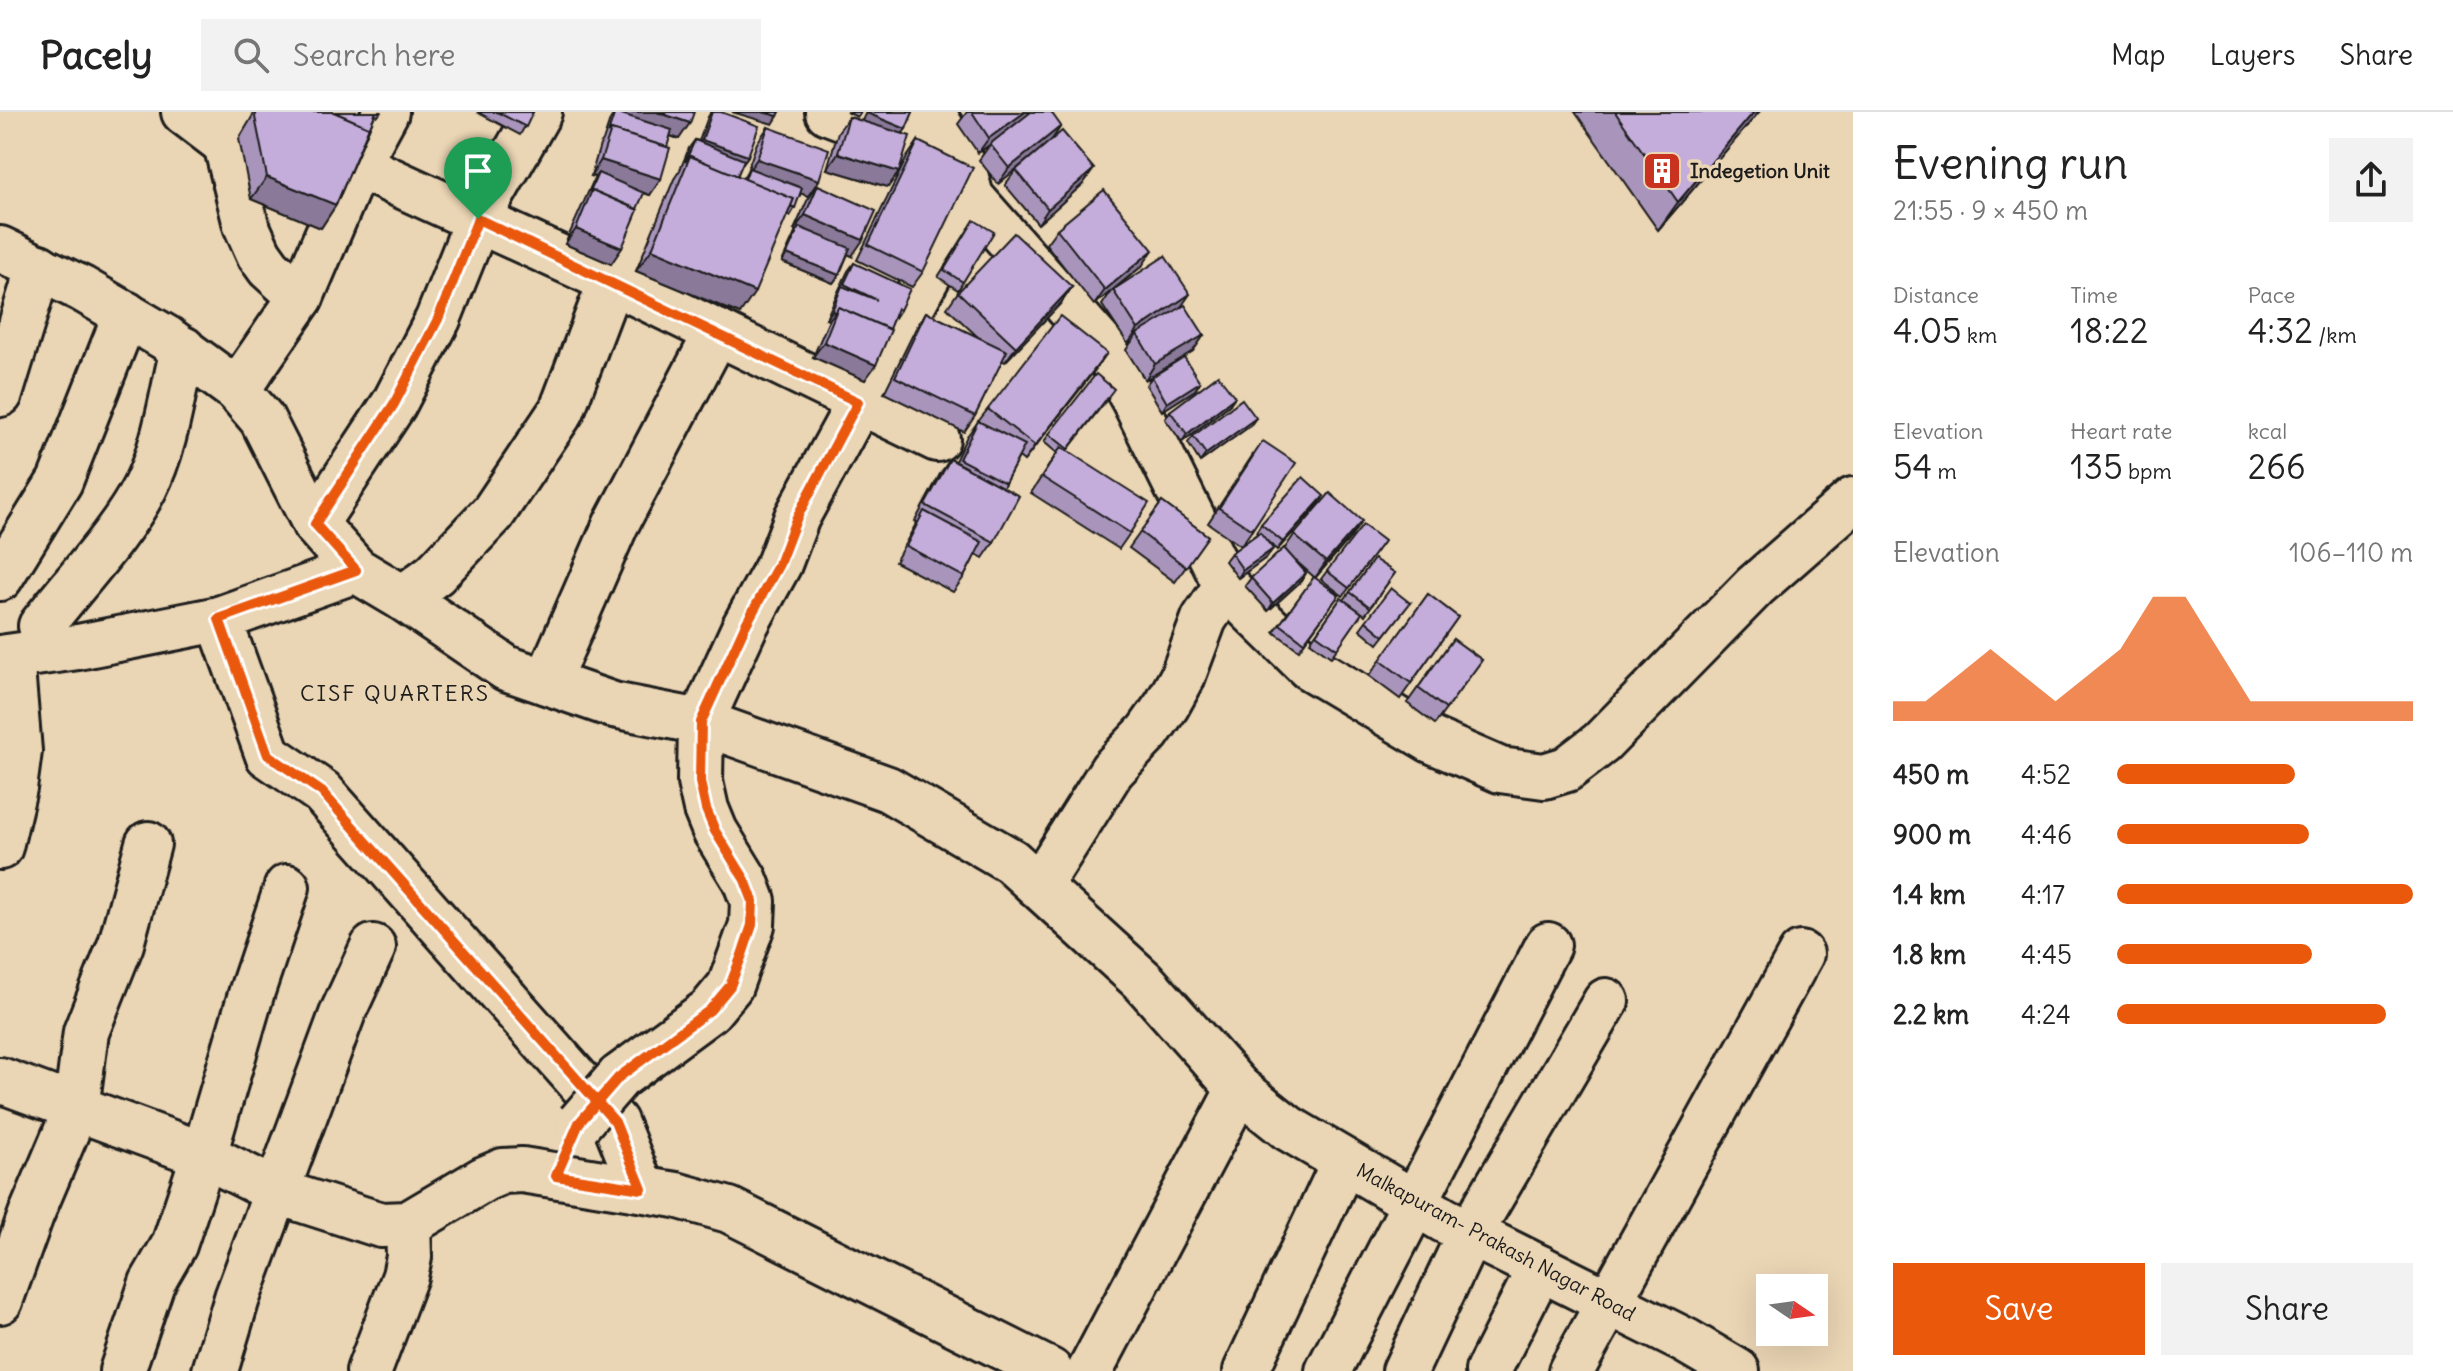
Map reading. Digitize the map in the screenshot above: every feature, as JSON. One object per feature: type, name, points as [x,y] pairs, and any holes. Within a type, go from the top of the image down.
[{"type":"street","points":[[184,112],[231,128],[246,225],[269,268],[301,297]]},
{"type":"street","points":[[237,390],[301,297],[357,165],[386,112]]},
{"type":"street","points":[[315,524],[394,404],[438,319],[478,219],[539,112]]},
{"type":"street","points":[[403,598],[435,574],[493,513],[562,410],[611,281],[695,112]]},
{"type":"street","points":[[828,112],[966,180]]},
{"type":"street","points":[[932,112],[966,180],[1105,349],[1134,400],[1226,586],[1309,667],[1431,740],[1500,770],[1544,776],[1567,769],[1601,743],[1755,586],[1853,500]]},
{"type":"street","points":[[357,165],[611,281],[937,439]]},
{"type":"street","points":[[556,1176],[579,1123],[619,1077],[710,1010],[730,986],[752,925],[753,901],[745,880],[715,831],[706,809],[700,782],[701,722],[745,626],[779,564],[797,517],[858,402],[966,180]]},
{"type":"street","points":[[0,394],[19,258]]},
{"type":"street","name":"Malkapuram- Prakash Nagar Road","points":[[19,258],[126,314],[183,349],[237,390],[262,419],[315,524],[356,570],[506,668],[613,705],[701,722],[888,789],[1011,861],[1144,982],[1239,1089],[1288,1128],[1470,1233],[1686,1341],[1731,1370]]},
{"type":"street","points":[[0,578],[60,481],[126,314]]},
{"type":"street","points":[[547,682],[616,524],[717,332]]},
{"type":"street","points":[[41,626],[145,488],[160,446],[183,349]]},
{"type":"street","points":[[0,847],[19,751],[6,657],[78,647],[219,619],[356,570]]},
{"type":"street","points":[[1039,886],[1112,770],[1148,732],[1167,705],[1182,678],[1204,619],[1226,586]]},
{"type":"street","points":[[0,600],[78,647]]},
{"type":"street","points":[[219,619],[268,755],[322,792],[615,1122],[659,1192]]},
{"type":"street","points":[[0,1301],[31,1215],[76,1109],[86,1032],[121,944],[148,844]]},
{"type":"street","points":[[122,1371],[152,1283],[174,1245],[287,887]]},
{"type":"street","points":[[1328,1371],[1548,945]]},
{"type":"street","points":[[215,1371],[237,1298],[343,1012],[373,947]]},
{"type":"street","points":[[1571,1371],[1801,954]]},
{"type":"street","points":[[1405,1371],[1470,1233],[1606,1001]]},
{"type":"street","points":[[0,1080],[204,1155],[278,1192],[381,1225],[408,1224],[484,1179],[503,1171],[522,1170],[659,1192],[729,1210],[1050,1371]]},
{"type":"street","points":[[1090,1371],[1239,1089]]},
{"type":"street","points":[[1246,1371],[1344,1162]]},
{"type":"street","points":[[369,1371],[405,1276],[409,1257],[408,1224]]},
{"type":"street","points":[[1488,1371],[1540,1268]]},
{"type":"building","points":[[257,112],[334,112],[369,127],[336,205],[267,177],[255,117]]},
{"type":"building","points":[[334,112],[376,112],[366,136],[369,127]]},
{"type":"building","points":[[497,112],[533,112],[526,127]]},
{"type":"building","points":[[615,112],[672,130],[667,147],[611,130],[608,133]]},
{"type":"building","points":[[657,112],[694,112],[690,123]]},
{"type":"building","points":[[712,112],[721,112],[759,126],[748,156],[702,140]]},
{"type":"building","points":[[868,112],[913,112],[906,129]]},
{"type":"building","points":[[972,112],[1025,112],[989,138]]},
{"type":"building","points":[[1031,112],[1051,112],[1061,126],[1009,168],[990,144]]},
{"type":"building","points":[[1615,112],[1754,112],[1678,202]]},
{"type":"building","points":[[849,117],[910,136],[899,172],[838,153]]},
{"type":"building","points":[[768,127],[829,149],[819,180],[757,159]]},
{"type":"building","points":[[611,130],[670,148],[661,179],[601,160]]},
{"type":"building","points":[[1062,131],[1094,169],[1048,209],[1016,170]]},
{"type":"building","points":[[695,140],[744,160],[737,176],[690,156],[685,162]]},
{"type":"building","points":[[918,141],[973,168],[923,272],[868,245]]},
{"type":"building","points":[[690,156],[794,199],[755,292],[652,249]]},
{"type":"building","points":[[749,168],[802,188],[795,208],[791,206],[794,199],[745,179]]},
{"type":"building","points":[[598,173],[644,193],[637,209],[590,191]]},
{"type":"building","points":[[818,185],[876,211],[863,240],[805,215]]},
{"type":"building","points":[[592,190],[638,210],[622,248],[576,229]]},
{"type":"building","points":[[1104,190],[1153,250],[1105,290],[1057,229]]},
{"type":"building","points":[[974,220],[994,232],[963,282],[944,270]]},
{"type":"building","points":[[799,227],[850,248],[839,275],[787,254]]},
{"type":"building","points":[[1014,233],[1072,287],[1016,347],[958,292]]},
{"type":"building","points":[[1165,256],[1190,294],[1138,329],[1113,290]]},
{"type":"building","points":[[854,263],[910,289],[900,310],[897,308],[889,329],[838,307],[835,312],[832,311],[842,286],[877,300],[844,284]]},
{"type":"building","points":[[1185,305],[1204,335],[1155,364],[1137,334]]},
{"type":"building","points":[[838,307],[891,330],[876,365],[824,342]]},
{"type":"building","points":[[926,312],[1007,351],[975,416],[895,377]]},
{"type":"building","points":[[1060,316],[1107,353],[1035,446],[988,409]]},
{"type":"building","points":[[1184,357],[1200,382],[1167,403],[1152,377]]},
{"type":"building","points":[[1096,374],[1114,389],[1068,449],[1049,434]]},
{"type":"building","points":[[1218,375],[1235,397],[1187,434],[1170,411]]},
{"type":"building","points":[[1242,399],[1256,418],[1206,454],[1193,436]]},
{"type":"building","points":[[978,421],[1025,445],[1005,483],[959,459]]},
{"type":"building","points":[[1263,441],[1296,463],[1252,530],[1219,508]]},
{"type":"building","points":[[1061,447],[1149,503],[1130,533],[1042,477]]},
{"type":"building","points":[[950,459],[1019,496],[994,542],[925,505]]},
{"type":"building","points":[[1303,477],[1324,496],[1283,542],[1261,524]]},
{"type":"building","points":[[1330,493],[1362,521],[1326,562],[1294,535]]},
{"type":"building","points":[[1162,502],[1208,536],[1186,567],[1140,532]]},
{"type":"building","points":[[924,511],[982,542],[964,577],[906,546]]},
{"type":"building","points":[[1363,525],[1384,541],[1349,588],[1327,571]]},
{"type":"building","points":[[1260,532],[1273,549],[1243,570],[1231,553]]},
{"type":"building","points":[[1284,548],[1306,573],[1273,603],[1251,578]]},
{"type":"building","points":[[1374,559],[1395,573],[1370,607],[1350,592]]},
{"type":"building","points":[[1314,577],[1339,595],[1304,642],[1280,624]]},
{"type":"building","points":[[1391,588],[1410,603],[1384,636],[1366,621]]},
{"type":"building","points":[[1428,594],[1458,617],[1411,683],[1380,660]]},
{"type":"building","points":[[1341,598],[1362,613],[1337,649],[1316,634]]},
{"type":"building","points":[[1453,639],[1482,660],[1446,709],[1418,688]]},
{"type":"place","name":"Indegetion Unit","points":[[1662,171]]},
{"type":"district","name":"CISF QUARTERS","points":[[395,693]]},
{"type":"route","points":[[478,219],[438,319],[394,404],[315,524],[356,570],[219,619],[268,755],[322,792],[469,957],[542,1040],[615,1122],[642,1189],[556,1176],[579,1123],[619,1077],[710,1010],[730,986],[752,925],[753,901],[745,880],[715,831],[706,809],[700,782],[701,722],[745,626],[779,564],[797,517],[858,402],[478,219]]}]
